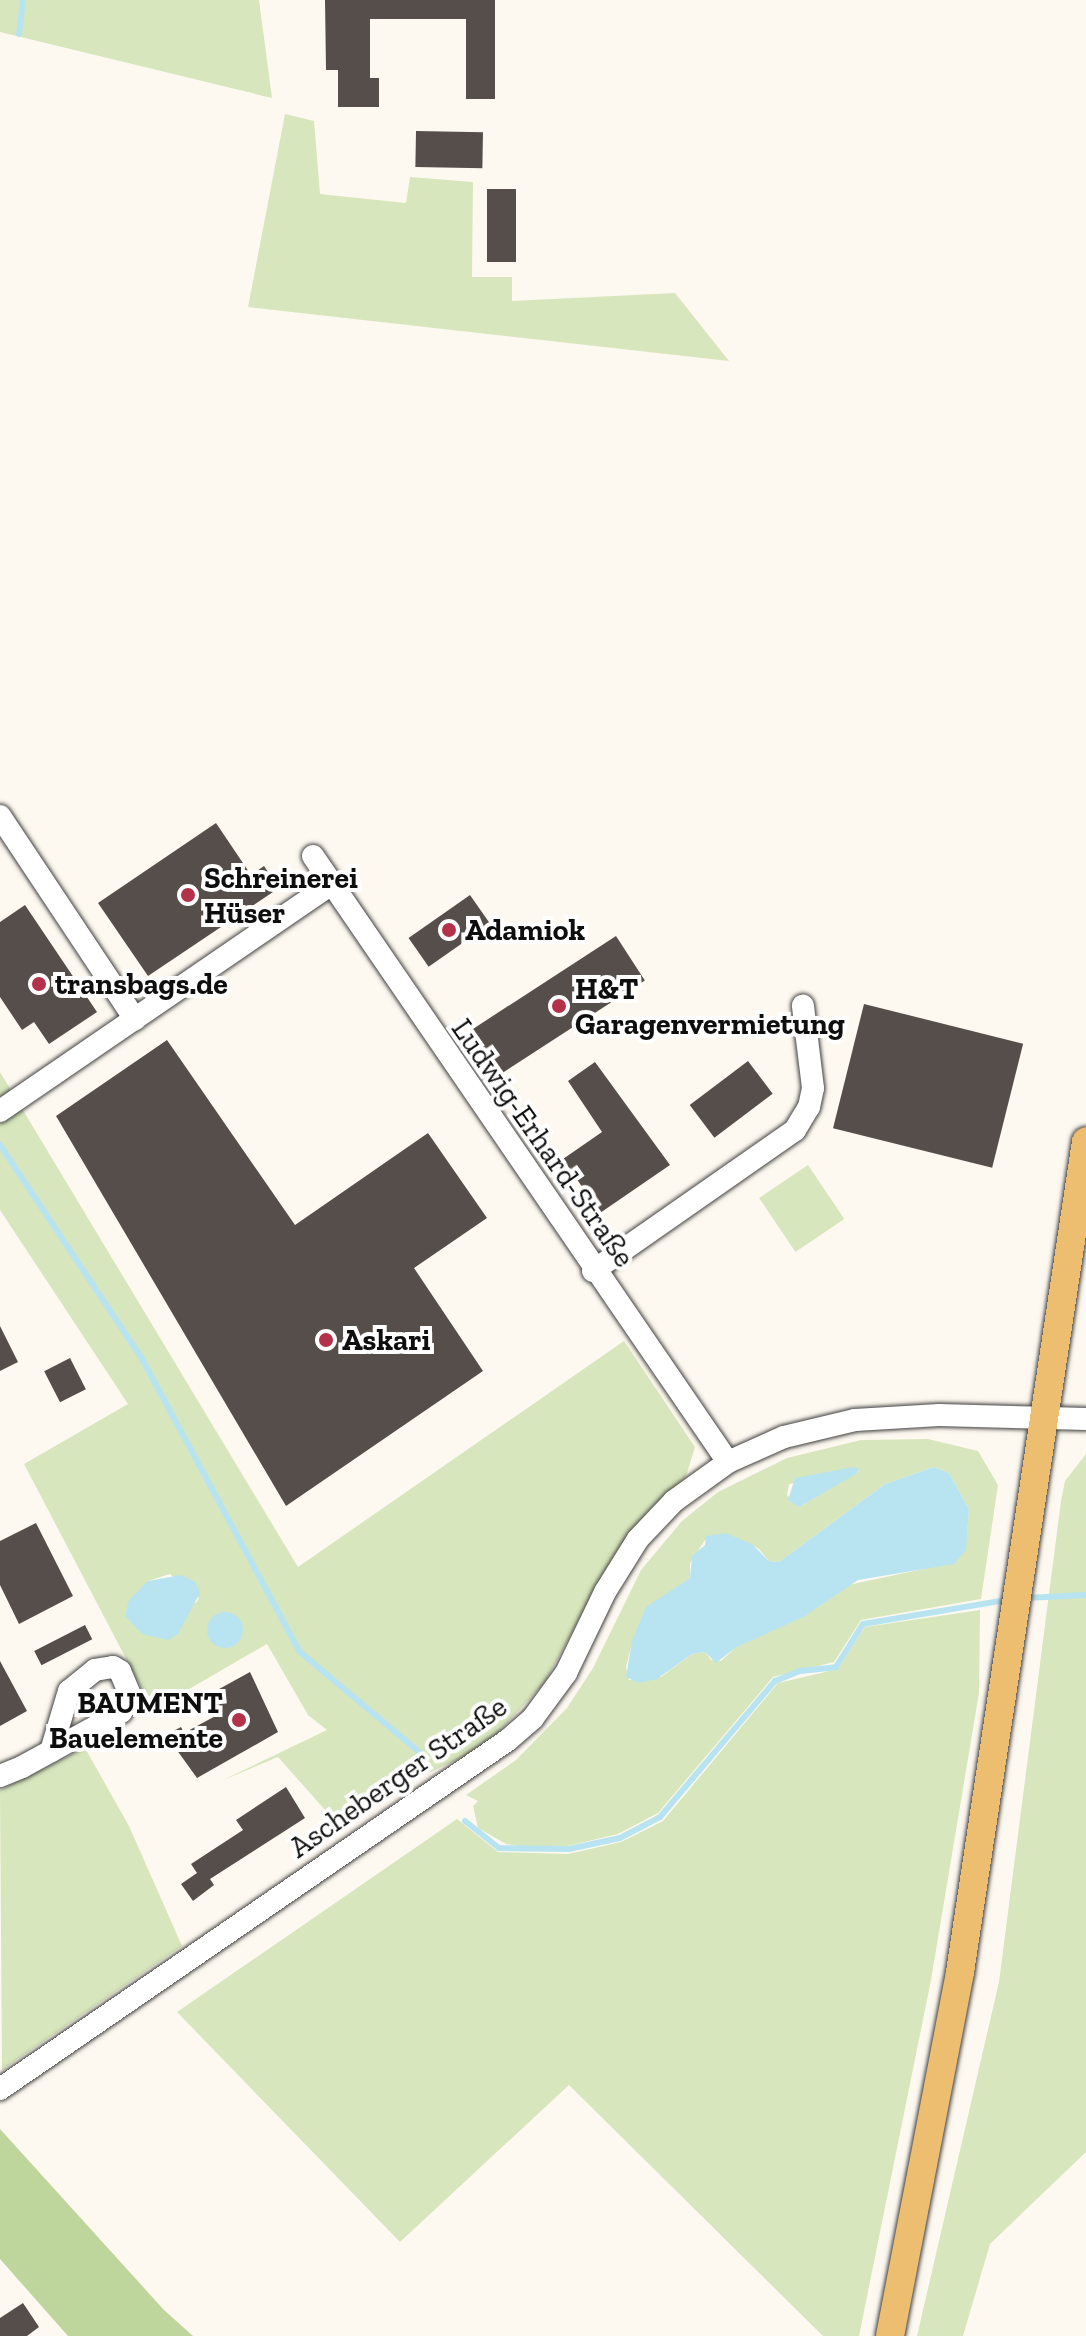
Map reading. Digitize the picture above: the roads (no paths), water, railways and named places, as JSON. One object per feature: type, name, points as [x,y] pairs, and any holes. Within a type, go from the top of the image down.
[{"type":"main road","points":[[890,2336],[960,1972],[1086,1142]]},
{"type":"street","points":[[0,816],[135,1019]]},
{"type":"street","name":"Ludwig-Erhard-Straße","points":[[313,856],[593,1271],[728,1462]]},
{"type":"street","points":[[7,1107],[332,884]]},
{"type":"street","points":[[593,1271],[795,1130],[809,1107],[813,1088],[803,1006]]},
{"type":"street","name":"Ascheberger Straße","points":[[0,2089],[508,1740],[533,1718],[566,1673],[605,1592],[638,1539],[674,1501],[728,1462],[784,1437],[855,1420],[939,1415],[1086,1419]]},
{"type":"street","points":[[0,1776],[51,1751]]},
{"type":"water","points":[[854,1467],[859,1469],[856,1474],[799,1507],[788,1500],[795,1478]]},
{"type":"water","points":[[934,1467],[949,1473],[969,1509],[966,1550],[954,1564],[858,1580],[805,1616],[735,1648],[716,1663],[705,1652],[692,1654],[657,1679],[639,1683],[626,1677],[632,1641],[646,1607],[690,1578],[692,1556],[705,1545],[706,1536],[725,1533],[752,1544],[769,1561],[779,1562],[885,1484]]},
{"type":"water","points":[[181,1575],[195,1582],[200,1593],[178,1634],[168,1640],[142,1634],[125,1616],[129,1600],[148,1581]]},
{"type":"water","points":[[225,1612],[238,1617],[243,1630],[238,1643],[225,1648],[212,1643],[207,1630],[212,1617]]},
{"type":"waterway","points":[[19,34],[23,0]]},
{"type":"waterway","points":[[0,1145],[141,1357],[300,1652],[425,1757]]},
{"type":"waterway","points":[[1026,1598],[1086,1595]]},
{"type":"waterway","points":[[465,1821],[499,1848],[569,1849],[620,1838],[660,1817],[775,1681],[800,1671],[836,1667],[863,1624],[1007,1600]]},
{"type":"place","name":"Schreinerei Hüser","points":[[188,895]]},
{"type":"place","name":"Adamiok","points":[[449,930]]},
{"type":"place","name":"transbags.de","points":[[39,984]]},
{"type":"place","name":"H&T Garagenvermietung","points":[[559,1006]]},
{"type":"place","name":"Askari","points":[[326,1340]]},
{"type":"place","name":"BAUMENT Bauelemente","points":[[239,1720]]}]
